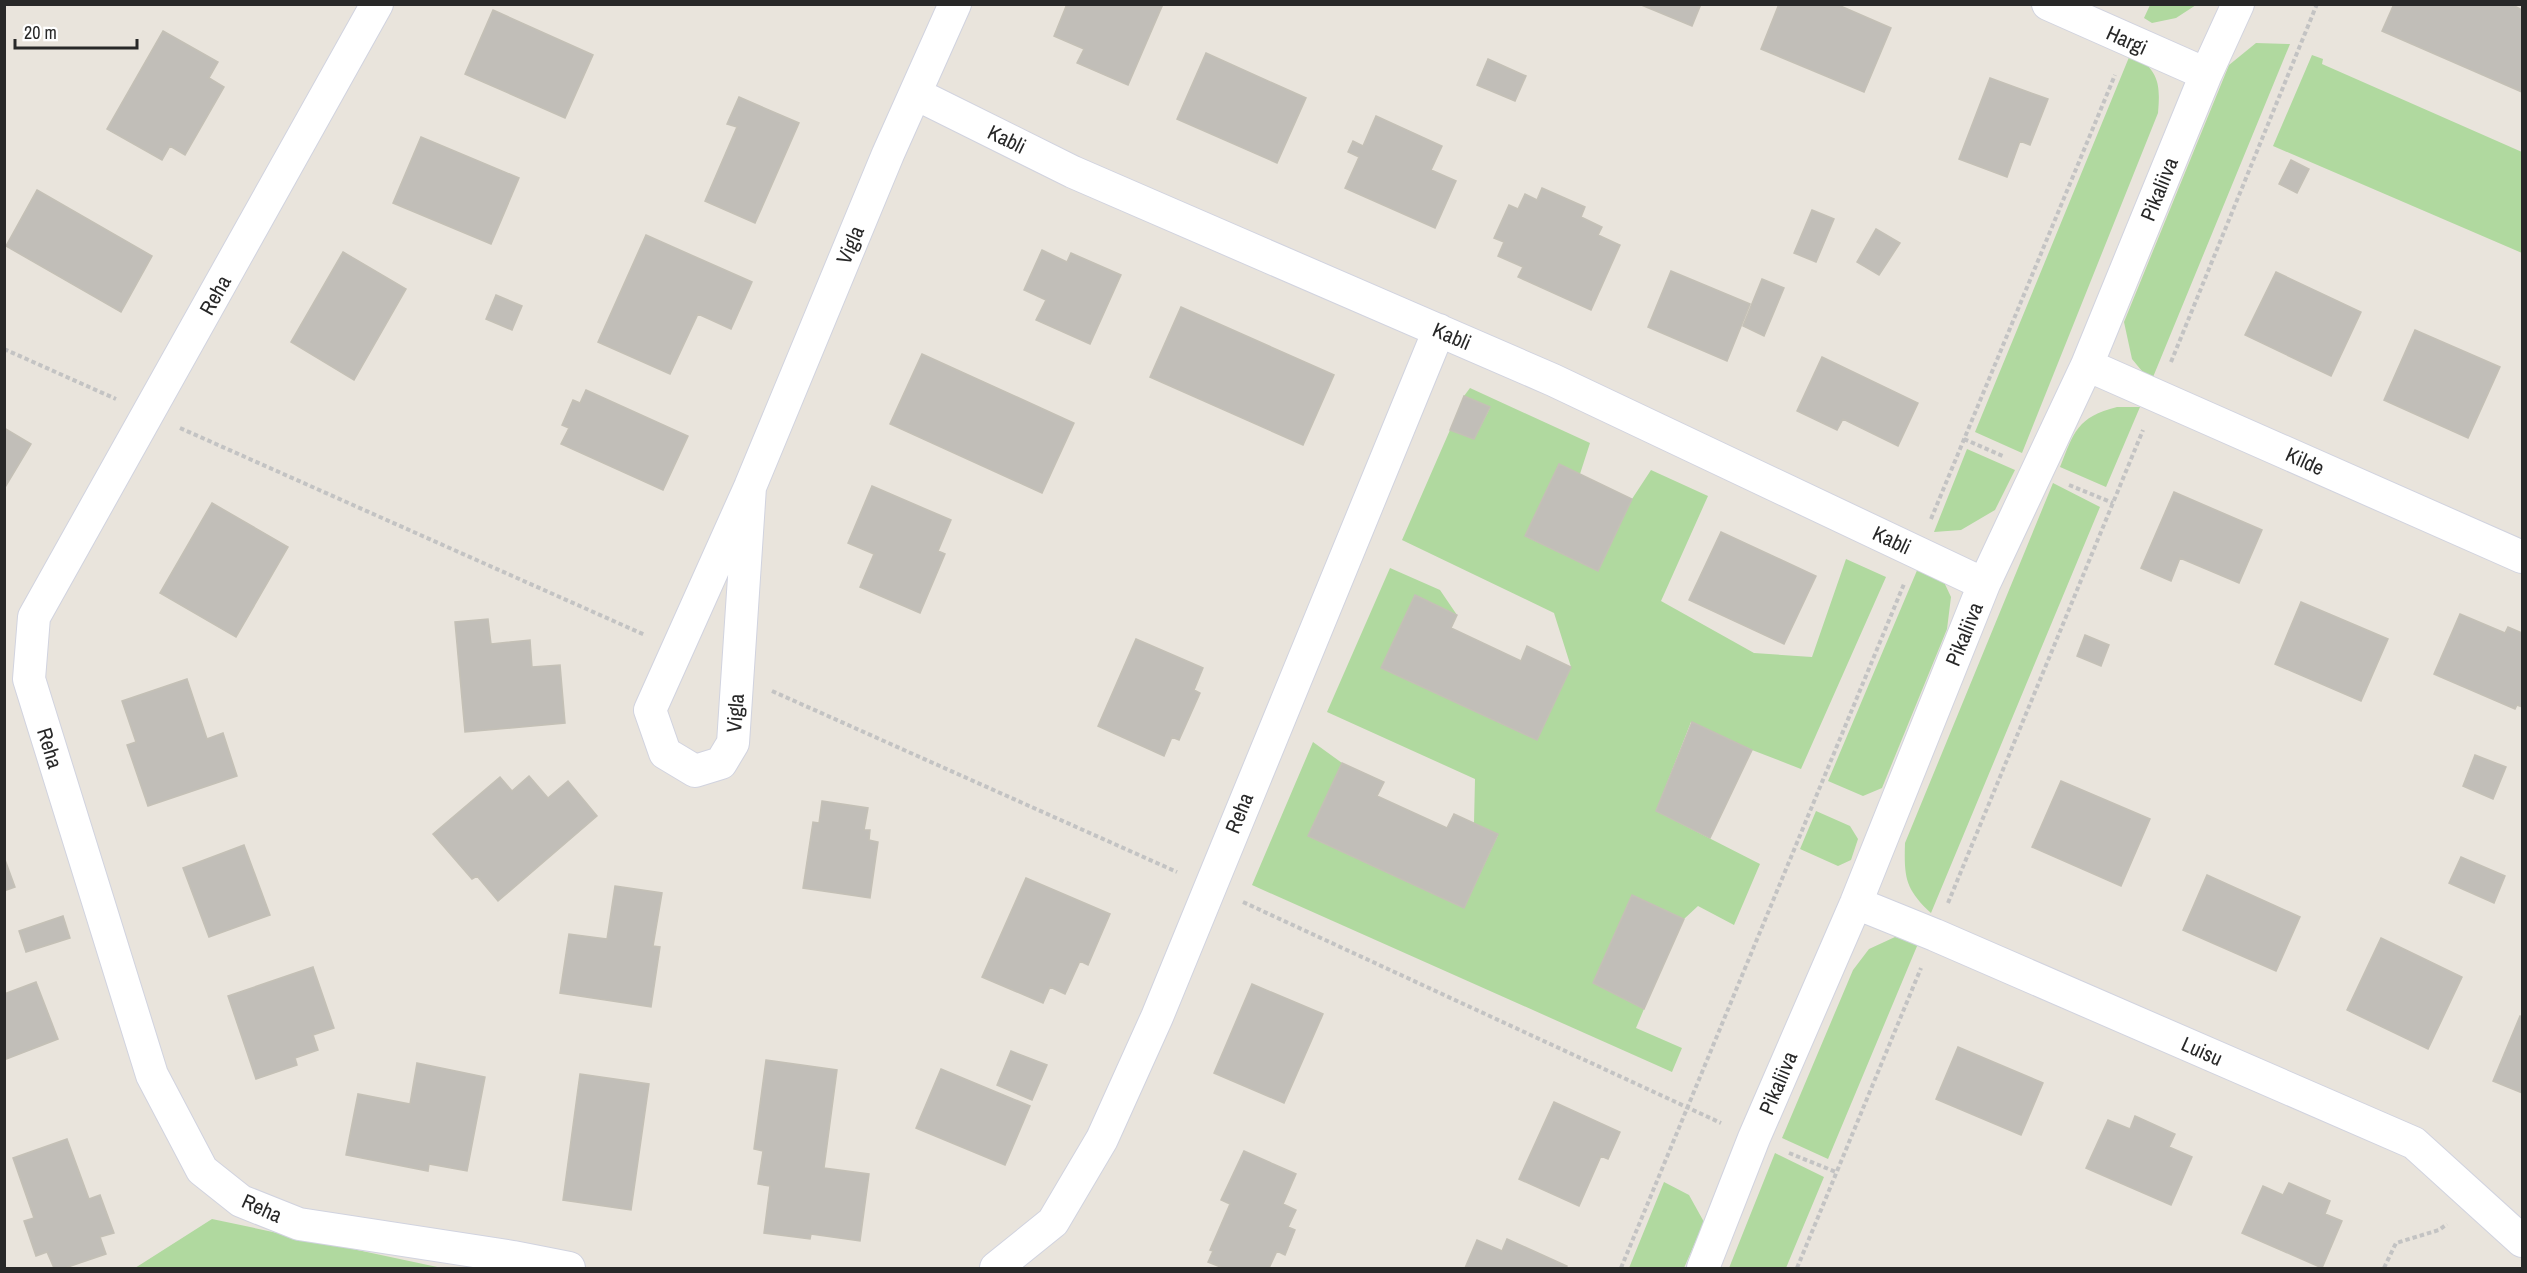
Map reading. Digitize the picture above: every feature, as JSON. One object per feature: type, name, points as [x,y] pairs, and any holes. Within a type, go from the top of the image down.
[{"type":"street","name":"Reha","points":[[377,4],[34,617],[29,679],[152,1075],[202,1170],[241,1201],[299,1224],[513,1257],[569,1269]]},
{"type":"street","name":"Vigla","points":[[750,487],[733,743],[721,763],[695,771],[665,753],[650,710],[750,487],[881,172],[955,4]]},
{"type":"street","name":"Hargi","points":[[2048,4],[2206,74]]},
{"type":"street","name":"Pikaliiva","points":[[1703,1269],[1754,1138],[1856,903],[1984,584],[2087,365],[2206,74],[2238,4]]},
{"type":"street","name":"Kabli","points":[[916,94],[1073,172],[1553,380],[1984,584]]},
{"type":"street","name":"Reha","points":[[996,1269],[1053,1221],[1102,1140],[1156,1017],[1439,330]]},
{"type":"street","name":"Kilde","points":[[2087,365],[2523,557]]},
{"type":"street","name":"Luisu","points":[[1856,903],[2415,1143],[2523,1241]]},
{"type":"path","points":[[1797,1269],[2158,396],[2317,4]]},
{"type":"path","points":[[1621,1269],[2129,41]]},
{"type":"path","points":[[4,349],[676,649]]},
{"type":"path","points":[[738,676],[1209,886],[1754,1138],[1836,1172]]},
{"type":"path","points":[[2384,1269],[2397,1243],[2439,1230],[2480,1201]]},
{"type":"green space","points":[[2150,4],[2196,5],[2176,18],[2152,23],[2144,18]]},
{"type":"green space","points":[[2256,43],[2290,44],[2151,382],[2132,359],[2124,322],[2229,65]]},
{"type":"green space","points":[[2132,50],[2152,71],[2158,84],[2158,113],[2022,453],[1975,432]]},
{"type":"green space","points":[[2312,55],[2323,59],[2322,64],[2522,152],[2522,253],[2273,146]]},
{"type":"green space","points":[[1470,388],[1590,443],[1580,474],[1559,465],[1525,536],[1598,571],[1632,499],[1651,470],[1708,496],[1661,601],[1754,653],[1812,657],[1846,559],[1886,577],[1801,769],[1691,722],[1656,811],[1760,864],[1734,925],[1698,906],[1684,919],[1632,895],[1593,983],[1644,1009],[1636,1028],[1682,1048],[1672,1072],[1252,885],[1313,742],[1342,763],[1308,836],[1464,908],[1498,835],[1474,823],[1475,779],[1327,712],[1390,568],[1440,590],[1457,615],[1415,596],[1382,668],[1537,740],[1571,667],[1554,613],[1402,540],[1450,430],[1474,439],[1490,408],[1464,396]]},
{"type":"green space","points":[[2117,407],[2140,407],[2106,487],[2060,467],[2069,444],[2085,421]]},
{"type":"green space","points":[[1967,449],[2015,470],[1995,510],[1961,530],[1934,532]]},
{"type":"green space","points":[[2053,483],[2100,507],[1931,913],[1916,897],[1908,882],[1905,843]]},
{"type":"green space","points":[[1921,561],[1943,580],[1951,597],[1947,629],[1882,788],[1863,796],[1828,781]]},
{"type":"green space","points":[[1816,811],[1850,826],[1858,839],[1851,860],[1838,866],[1800,849]]},
{"type":"green space","points":[[1895,937],[1920,939],[1828,1159],[1782,1138],[1853,970],[1869,949]]},
{"type":"green space","points":[[1775,1153],[1824,1177],[1786,1268],[1729,1268]]},
{"type":"green space","points":[[1664,1182],[1689,1195],[1704,1222],[1684,1268],[1629,1268]]},
{"type":"green space","points":[[212,1219],[442,1268],[135,1268]]},
{"type":"building","points":[[1067,4],[1163,4],[1128,85],[1077,63],[1084,49],[1054,36]]},
{"type":"building","points":[[1639,4],[1701,4],[1692,26]]},
{"type":"building","points":[[1779,4],[1836,4],[1891,28],[1864,92],[1761,49]]},
{"type":"building","points":[[2394,4],[2511,4],[2522,10],[2522,92],[2382,31]]},
{"type":"building","points":[[493,10],[593,55],[565,118],[465,74]]},
{"type":"building","points":[[163,31],[218,62],[209,78],[224,87],[185,155],[170,146],[162,160],[107,129]]},
{"type":"building","points":[[1206,53],[1306,98],[1277,163],[1177,119]]},
{"type":"building","points":[[1488,59],[1526,76],[1515,101],[1477,85]]},
{"type":"building","points":[[1990,78],[2048,99],[2030,145],[2020,141],[2007,177],[1959,159]]},
{"type":"building","points":[[739,97],[799,123],[755,223],[705,201],[737,127],[727,124]]},
{"type":"building","points":[[1376,116],[1442,146],[1431,170],[1456,181],[1435,228],[1345,188],[1359,157],[1348,152],[1353,141],[1363,146]]},
{"type":"building","points":[[421,137],[519,178],[491,244],[393,203]]},
{"type":"building","points":[[2291,160],[2309,169],[2297,193],[2279,184]]},
{"type":"building","points":[[1542,188],[1585,207],[1581,217],[1602,227],[1598,235],[1620,245],[1591,310],[1518,277],[1523,267],[1498,256],[1504,242],[1494,238],[1509,205],[1518,209],[1525,194],[1537,200]]},
{"type":"building","points":[[37,190],[152,256],[121,312],[6,246]]},
{"type":"building","points":[[1812,210],[1834,219],[1816,262],[1794,253]]},
{"type":"building","points":[[1876,229],[1900,243],[1879,275],[1857,262]]},
{"type":"building","points":[[646,235],[752,282],[731,329],[698,314],[670,374],[598,342]]},
{"type":"building","points":[[1042,250],[1067,262],[1071,253],[1121,275],[1090,344],[1036,320],[1046,300],[1024,290]]},
{"type":"building","points":[[343,252],[406,289],[354,380],[291,342]]},
{"type":"building","points":[[1671,271],[1750,304],[1727,361],[1648,327]]},
{"type":"building","points":[[2276,272],[2361,312],[2331,376],[2245,335]]},
{"type":"building","points":[[1762,279],[1784,288],[1764,336],[1743,326]]},
{"type":"building","points":[[496,295],[522,306],[512,330],[486,319]]},
{"type":"building","points":[[1181,307],[1334,375],[1303,445],[1150,377]]},
{"type":"building","points":[[2415,330],[2500,367],[2468,438],[2384,400]]},
{"type":"building","points":[[922,354],[1074,423],[1042,493],[890,424]]},
{"type":"building","points":[[1822,357],[1918,403],[1898,446],[1843,419],[1837,430],[1797,411]]},
{"type":"building","points":[[586,390],[688,436],[663,490],[561,444],[569,428],[562,425],[573,400],[580,403]]},
{"type":"building","points":[[1464,396],[1490,407],[1474,439],[1450,430]]},
{"type":"building","points":[[4,428],[31,444],[4,489]]},
{"type":"building","points":[[1559,464],[1632,499],[1598,571],[1525,536]]},
{"type":"building","points":[[872,486],[951,520],[938,551],[945,554],[920,613],[860,587],[874,554],[848,543]]},
{"type":"building","points":[[2174,492],[2262,530],[2239,583],[2180,558],[2171,581],[2141,568]]},
{"type":"building","points":[[212,503],[288,547],[236,637],[160,593]]},
{"type":"building","points":[[1721,532],[1816,576],[1784,644],[1689,600]]},
{"type":"building","points":[[1415,595],[1457,615],[1451,628],[1521,661],[1527,646],[1571,667],[1537,740],[1381,668]]},
{"type":"building","points":[[2301,602],[2388,639],[2361,701],[2275,664]]},
{"type":"building","points":[[2460,614],[2505,633],[2508,627],[2522,633],[2522,707],[2517,705],[2515,709],[2434,674]]},
{"type":"building","points":[[488,619],[491,644],[530,640],[532,667],[560,665],[565,723],[465,732],[455,622]]},
{"type":"building","points":[[2085,635],[2109,645],[2101,666],[2077,656]]},
{"type":"building","points":[[1136,639],[1203,668],[1194,690],[1200,693],[1179,740],[1172,737],[1164,756],[1098,726]]},
{"type":"building","points":[[187,679],[207,739],[223,733],[237,776],[148,806],[127,745],[136,742],[122,701]]},
{"type":"building","points":[[1692,722],[1752,750],[1710,838],[1656,811]]},
{"type":"building","points":[[2475,755],[2506,767],[2493,799],[2463,786]]},
{"type":"building","points":[[1342,763],[1384,782],[1377,796],[1447,828],[1454,814],[1498,834],[1464,908],[1308,836]]},
{"type":"building","points":[[529,776],[548,798],[568,781],[597,816],[498,901],[477,876],[472,879],[433,834],[500,777],[512,791]]},
{"type":"building","points":[[2061,781],[2150,819],[2121,886],[2032,847]]},
{"type":"building","points":[[822,801],[868,808],[864,830],[870,830],[869,840],[878,842],[870,898],[803,888],[813,822],[819,823]]},
{"type":"building","points":[[244,845],[270,915],[209,937],[183,868]]},
{"type":"building","points":[[4,857],[15,887],[4,891]]},
{"type":"building","points":[[2461,857],[2505,876],[2494,903],[2449,883]]},
{"type":"building","points":[[2207,875],[2300,917],[2276,971],[2183,930]]},
{"type":"building","points":[[1026,878],[1110,914],[1088,965],[1080,961],[1065,994],[1050,987],[1043,1003],[982,977]]},
{"type":"building","points":[[615,886],[662,893],[653,946],[660,947],[651,1007],[560,993],[569,934],[607,939]]},
{"type":"building","points":[[1632,895],[1684,919],[1644,1009],[1593,983]]},
{"type":"building","points":[[63,916],[70,938],[26,952],[19,931]]},
{"type":"building","points":[[2381,938],[2462,977],[2428,1049],[2347,1010]]},
{"type":"building","points":[[313,967],[334,1028],[313,1035],[318,1050],[295,1058],[297,1065],[256,1079],[228,996]]},
{"type":"building","points":[[36,982],[58,1039],[4,1060],[4,994]]},
{"type":"building","points":[[1252,984],[1323,1014],[1284,1103],[1214,1073]]},
{"type":"building","points":[[2520,1016],[2522,1017],[2522,1093],[2493,1081]]},
{"type":"building","points":[[1958,1047],[2043,1083],[2021,1135],[1936,1099]]},
{"type":"building","points":[[1011,1051],[1047,1065],[1032,1100],[997,1085]]},
{"type":"building","points":[[766,1060],[837,1070],[824,1168],[869,1174],[860,1241],[811,1234],[810,1239],[764,1233],[770,1186],[758,1184],[763,1151],[754,1149]]},
{"type":"building","points":[[417,1063],[485,1077],[467,1171],[429,1164],[428,1171],[346,1155],[358,1094],[410,1104]]},
{"type":"building","points":[[941,1069],[1030,1106],[1005,1165],[916,1128]]},
{"type":"building","points":[[580,1074],[649,1084],[631,1210],[563,1200]]},
{"type":"building","points":[[1554,1102],[1620,1132],[1608,1159],[1601,1156],[1579,1206],[1519,1179]]},
{"type":"building","points":[[2135,1116],[2175,1134],[2169,1147],[2192,1157],[2171,1205],[2086,1168],[2108,1120],[2130,1129]]},
{"type":"building","points":[[67,1139],[89,1199],[100,1195],[114,1233],[100,1237],[106,1254],[65,1268],[54,1268],[47,1252],[36,1256],[24,1221],[34,1218],[13,1158]]},
{"type":"building","points":[[1244,1151],[1296,1174],[1283,1204],[1296,1210],[1288,1227],[1295,1230],[1285,1255],[1277,1251],[1269,1268],[1223,1268],[1208,1262],[1213,1251],[1210,1250],[1230,1204],[1221,1200]]},
{"type":"building","points":[[2289,1183],[2330,1201],[2325,1214],[2342,1221],[2322,1268],[2242,1233],[2263,1186],[2283,1195]]},
{"type":"building","points":[[1507,1239],[1567,1266],[1566,1268],[1465,1268],[1477,1240],[1502,1251]]}]
